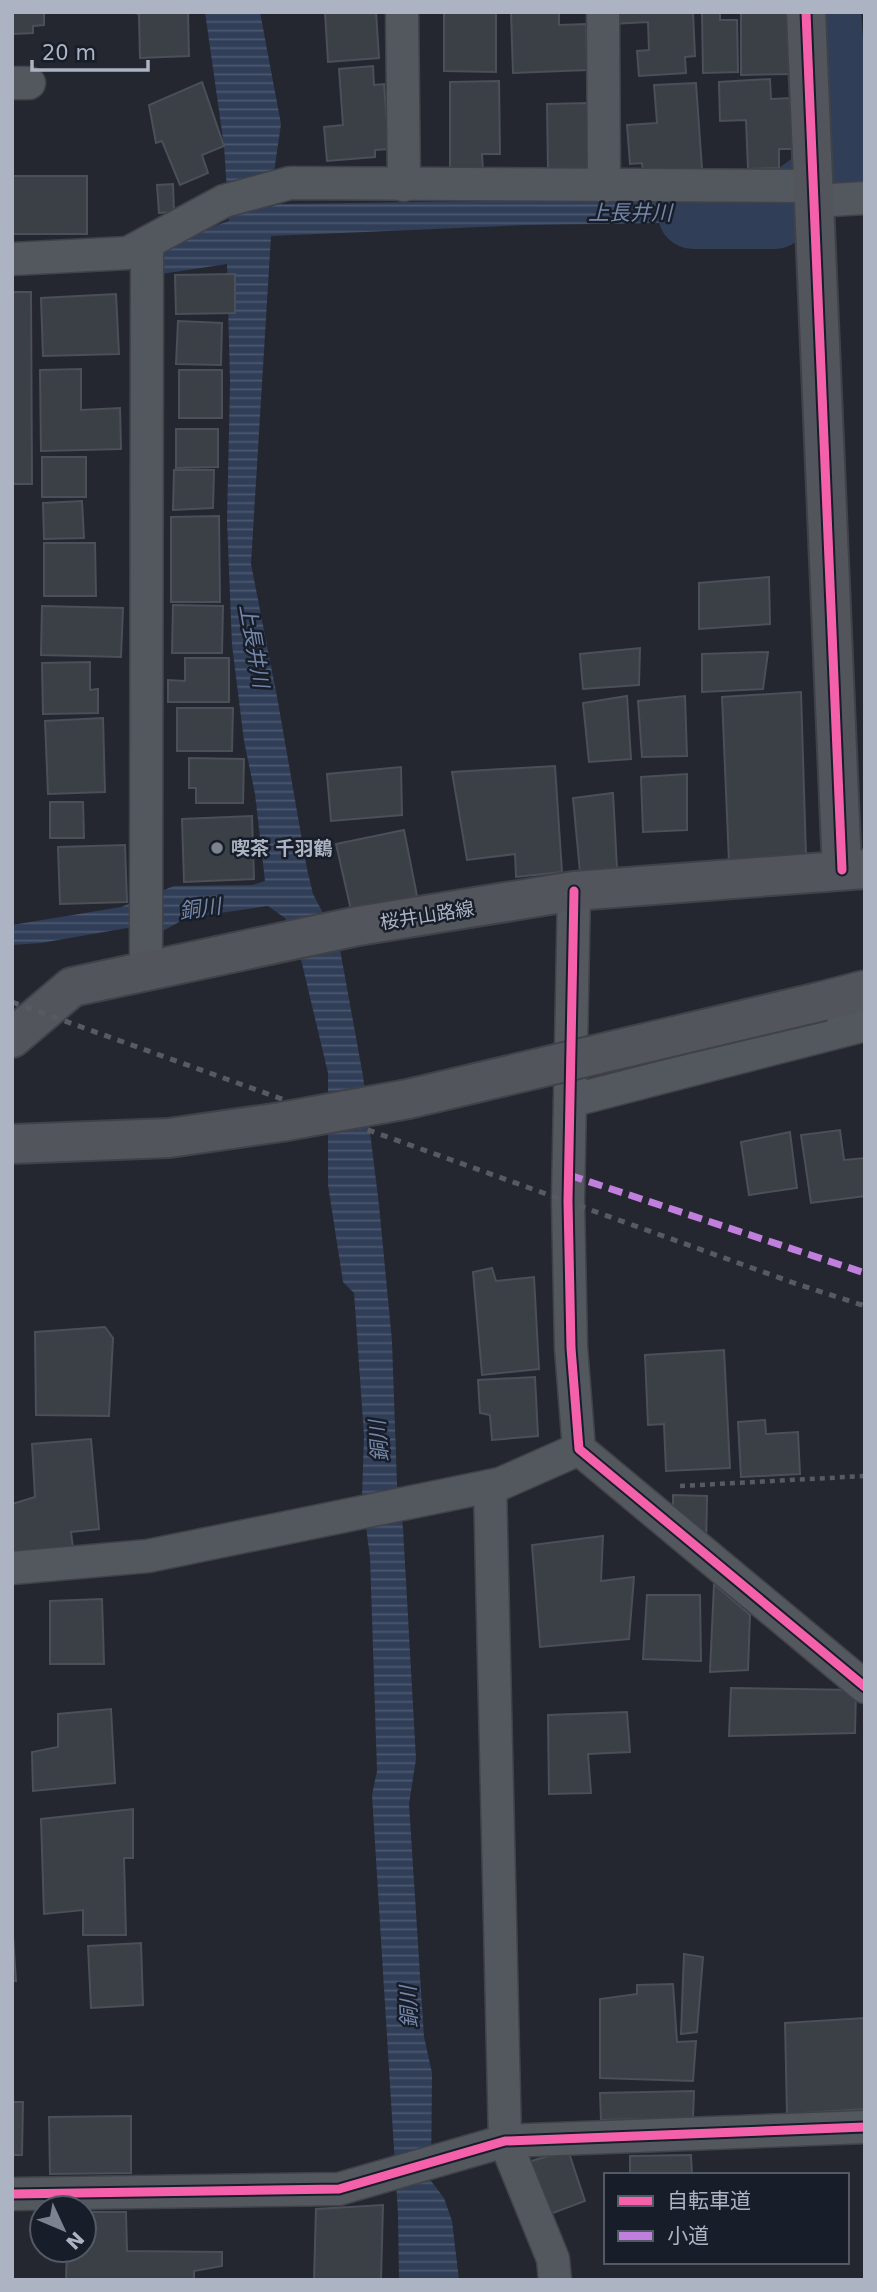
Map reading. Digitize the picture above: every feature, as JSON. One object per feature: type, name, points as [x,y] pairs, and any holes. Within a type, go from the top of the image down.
[{"type":"main road","points":[[806,12],[814,194],[854,870]]},
{"type":"main road","name":"桜井山路線","points":[[12,1038],[72,988],[358,926],[574,891],[854,870]]},
{"type":"main road","points":[[12,1144],[169,1138],[281,1122],[408,1099],[865,990]]},
{"type":"street","points":[[402,12],[404,185]]},
{"type":"street","points":[[603,12],[604,186]]},
{"type":"street","points":[[12,259],[128,253],[224,201],[290,183],[604,186],[865,198]]},
{"type":"street","points":[[146,972],[147,243]]},
{"type":"street","points":[[574,891],[568,1201],[571,1348],[579,1449],[865,1686]]},
{"type":"street","points":[[570,1101],[865,1026]]},
{"type":"street","points":[[12,1569],[148,1556],[500,1484],[579,1449]]},
{"type":"street","points":[[490,1486],[505,2141],[553,2259],[555,2280]]},
{"type":"street","points":[[12,2194],[339,2189],[505,2141],[865,2127]]},
{"type":"path","points":[[626,1489],[865,1476]]},
{"type":"water","name":"銅川","points":[[205,12],[260,12],[281,124],[269,207],[280,204],[784,197],[796,221],[526,225],[271,236],[251,564],[307,869],[313,894],[339,944],[363,1076],[379,1205],[392,1341],[397,1484],[403,1528],[416,1759],[409,1804],[424,2037],[432,2073],[431,2181],[444,2198],[452,2221],[459,2280],[399,2280],[398,2214],[372,1795],[377,1771],[370,1557],[362,1497],[364,1436],[354,1293],[343,1282],[328,1185],[328,1073],[298,947],[285,918],[268,906],[186,918],[161,932],[127,928],[41,943],[12,945],[12,925],[121,907],[174,886],[252,885],[265,881],[255,794],[244,741],[232,645],[227,521],[230,383],[227,264],[161,274],[158,253],[206,229],[229,221],[224,146]]},
{"type":"building","points":[[12,12],[44,12],[44,25],[33,26],[33,33],[12,34]]},
{"type":"building","points":[[131,12],[188,12],[189,56],[140,58],[139,14]]},
{"type":"building","points":[[325,12],[376,12],[379,58],[328,62]]},
{"type":"building","points":[[444,12],[496,12],[496,72],[444,71]]},
{"type":"building","points":[[511,12],[559,12],[559,25],[586,24],[587,70],[513,73]]},
{"type":"building","points":[[612,12],[693,12],[695,56],[685,57],[686,73],[639,76],[637,51],[649,50],[648,22],[612,24]]},
{"type":"building","points":[[702,12],[720,12],[720,20],[737,20],[738,72],[703,73]]},
{"type":"building","points":[[741,12],[791,12],[792,74],[741,75]]},
{"type":"building","points":[[373,66],[374,85],[384,84],[389,149],[375,150],[375,157],[327,161],[324,127],[343,125],[339,69]]},
{"type":"building","points":[[770,79],[771,99],[791,98],[793,149],[779,149],[779,168],[748,169],[746,120],[720,121],[719,82]]},
{"type":"building","points":[[499,81],[500,154],[482,154],[483,171],[450,171],[450,82]]},
{"type":"building","points":[[202,82],[224,146],[202,155],[208,173],[180,185],[162,141],[156,143],[149,105]]},
{"type":"building","points":[[696,83],[702,169],[643,173],[642,163],[630,164],[627,125],[657,123],[654,85]]},
{"type":"building","points":[[588,103],[588,142],[596,169],[548,171],[547,104]]},
{"type":"building","points":[[12,176],[87,176],[87,234],[12,234]]},
{"type":"building","points":[[173,184],[174,212],[159,213],[157,185]]},
{"type":"building","points":[[235,274],[235,313],[176,314],[175,275]]},
{"type":"building","points":[[12,292],[31,292],[32,484],[12,484]]},
{"type":"building","points":[[116,294],[119,354],[43,356],[41,298]]},
{"type":"building","points":[[178,321],[222,323],[221,365],[176,364]]},
{"type":"building","points":[[81,369],[81,410],[120,408],[121,449],[41,451],[40,370]]},
{"type":"building","points":[[179,370],[222,370],[222,418],[179,418]]},
{"type":"building","points":[[176,429],[218,429],[218,467],[176,468]]},
{"type":"building","points":[[42,457],[86,457],[86,497],[42,497]]},
{"type":"building","points":[[174,470],[214,470],[213,508],[173,510]]},
{"type":"building","points":[[82,501],[84,538],[44,539],[43,503]]},
{"type":"building","points":[[219,516],[220,602],[171,602],[171,517]]},
{"type":"building","points":[[44,543],[95,543],[96,596],[44,596]]},
{"type":"building","points":[[769,577],[770,624],[699,629],[699,583]]},
{"type":"building","points":[[173,605],[223,606],[222,653],[172,653]]},
{"type":"building","points":[[42,606],[123,608],[121,657],[41,655]]},
{"type":"building","points":[[640,648],[639,685],[583,689],[580,654]]},
{"type":"building","points":[[768,652],[763,689],[702,692],[702,654]]},
{"type":"building","points":[[185,658],[229,658],[229,702],[168,702],[168,680],[185,681]]},
{"type":"building","points":[[90,662],[90,690],[98,689],[98,713],[43,714],[42,663]]},
{"type":"building","points":[[801,692],[806,857],[729,862],[722,697]]},
{"type":"building","points":[[627,696],[631,759],[589,762],[583,703]]},
{"type":"building","points":[[685,696],[687,756],[642,757],[638,701]]},
{"type":"building","points":[[177,708],[233,708],[232,751],[177,751]]},
{"type":"building","points":[[103,718],[105,792],[48,794],[45,721]]},
{"type":"building","points":[[189,758],[244,759],[243,803],[196,803],[196,788],[189,788]]},
{"type":"building","points":[[555,766],[562,872],[516,877],[515,854],[467,860],[452,772]]},
{"type":"building","points":[[401,767],[402,815],[331,821],[327,774]]},
{"type":"building","points":[[687,774],[687,830],[643,832],[641,777]]},
{"type":"building","points":[[613,793],[617,868],[580,872],[573,798]]},
{"type":"building","points":[[50,802],[83,802],[84,838],[50,838]]},
{"type":"building","points":[[252,816],[254,879],[184,882],[182,819]]},
{"type":"building","points":[[404,830],[417,896],[351,910],[336,844]]},
{"type":"building","points":[[125,845],[127,902],[60,904],[58,847]]},
{"type":"building","points":[[840,1130],[844,1160],[865,1158],[865,1196],[811,1203],[801,1135]]},
{"type":"building","points":[[790,1132],[797,1188],[749,1195],[741,1142]]},
{"type":"building","points":[[492,1268],[496,1281],[534,1277],[539,1369],[482,1375],[473,1272]]},
{"type":"building","points":[[105,1327],[113,1338],[109,1416],[36,1415],[35,1332]]},
{"type":"building","points":[[724,1350],[730,1468],[666,1471],[664,1424],[648,1425],[645,1355]]},
{"type":"building","points":[[535,1377],[538,1436],[492,1440],[490,1415],[480,1413],[478,1380]]},
{"type":"building","points":[[765,1420],[766,1434],[798,1432],[800,1474],[741,1477],[738,1422]]},
{"type":"building","points":[[91,1439],[99,1529],[71,1532],[74,1556],[12,1560],[12,1504],[35,1497],[32,1444]]},
{"type":"building","points":[[673,1495],[707,1496],[706,1550],[673,1522]]},
{"type":"building","points":[[603,1536],[601,1581],[634,1577],[629,1639],[540,1647],[532,1545]]},
{"type":"building","points":[[714,1584],[750,1615],[748,1670],[710,1672]]},
{"type":"building","points":[[647,1595],[700,1595],[701,1661],[643,1659]]},
{"type":"building","points":[[102,1599],[104,1664],[50,1664],[50,1601]]},
{"type":"building","points":[[731,1688],[856,1690],[855,1733],[729,1736]]},
{"type":"building","points":[[111,1709],[115,1783],[33,1791],[32,1752],[58,1747],[58,1714]]},
{"type":"building","points":[[627,1712],[630,1752],[588,1754],[591,1793],[549,1794],[548,1715]]},
{"type":"building","points":[[133,1809],[133,1858],[124,1858],[126,1935],[83,1935],[83,1910],[44,1914],[41,1819]]},
{"type":"building","points":[[12,1921],[16,1981],[12,1981]]},
{"type":"building","points":[[141,1943],[143,2005],[91,2008],[88,1946]]},
{"type":"building","points":[[684,1954],[703,1957],[697,2032],[681,2034]]},
{"type":"building","points":[[673,1984],[677,2042],[696,2041],[693,2081],[600,2078],[600,1999],[637,1994],[637,1985]]},
{"type":"building","points":[[865,2018],[865,2109],[787,2114],[785,2023]]},
{"type":"building","points":[[694,2091],[693,2118],[601,2120],[600,2093]]},
{"type":"building","points":[[12,2102],[23,2102],[22,2155],[12,2155]]},
{"type":"building","points":[[131,2116],[131,2173],[50,2174],[49,2117]]},
{"type":"building","points":[[568,2150],[585,2201],[545,2216],[525,2163]]},
{"type":"building","points":[[691,2155],[692,2173],[630,2173],[630,2156]]},
{"type":"building","points":[[383,2205],[381,2280],[314,2280],[316,2209]]},
{"type":"building","points":[[98,2212],[126,2212],[127,2251],[222,2252],[222,2266],[194,2271],[194,2280],[66,2280],[67,2264],[98,2264]]},
{"type":"waterway","name":"上長井川","points":[[693,214],[775,214],[837,169],[826,12]]},
{"type":"railway","points":[[12,1002],[794,1283],[865,1306]]},
{"type":"marked path","points":[[569,1175],[865,1273]]},
{"type":"cycle path","points":[[806,12],[842,870]]},
{"type":"cycle path","points":[[574,891],[568,1201],[571,1348],[579,1449],[865,1687]]},
{"type":"cycle path","points":[[12,2194],[339,2189],[505,2141],[865,2127]]},
{"type":"place","name":"喫茶 千羽鶴","points":[[217,848]]}]
